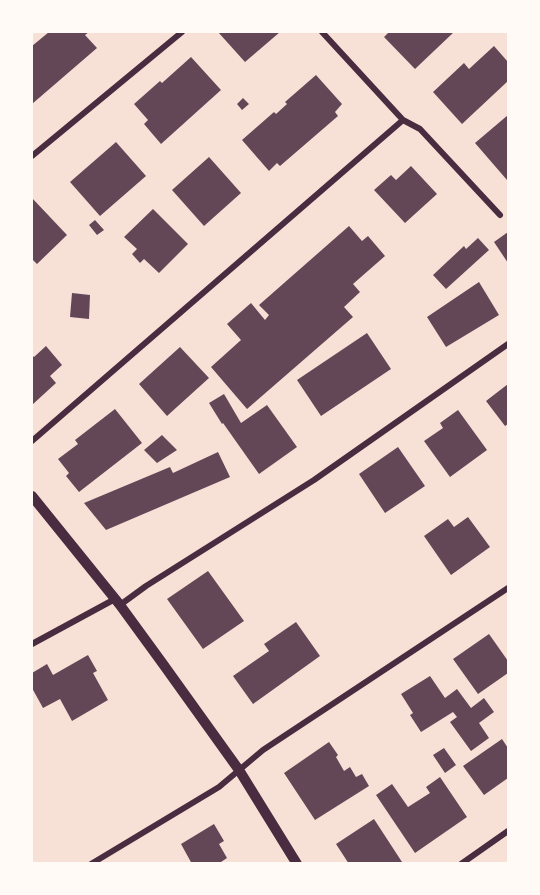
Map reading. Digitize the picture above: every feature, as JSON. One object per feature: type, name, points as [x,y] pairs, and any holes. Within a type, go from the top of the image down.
[{"type":"street","points":[[32,156],[182,32]]},
{"type":"street","points":[[322,32],[403,120],[420,129],[501,215]]},
{"type":"street","points":[[32,441],[403,120]]},
{"type":"street","points":[[32,644],[146,586],[314,480],[508,344]]},
{"type":"street","points":[[32,496],[117,602],[239,770],[297,864]]},
{"type":"street","points":[[91,864],[219,787],[263,750],[508,588]]},
{"type":"street","points":[[461,864],[508,831]]},
{"type":"building","points":[[49,32],[89,32],[85,35],[97,48],[32,104],[32,46]]},
{"type":"building","points":[[218,32],[280,32],[245,62]]},
{"type":"building","points":[[389,32],[454,32],[415,69],[384,37]]},
{"type":"building","points":[[494,46],[508,62],[508,81],[462,124],[433,92],[464,63],[469,69]]},
{"type":"building","points":[[191,57],[221,90],[161,144],[144,124],[148,120],[134,104]]},
{"type":"building","points":[[316,75],[342,104],[335,112],[338,116],[280,166],[277,163],[269,171],[242,140],[274,112],[276,114],[287,104],[285,102]]},
{"type":"building","points":[[243,98],[249,104],[242,110],[237,104]]},
{"type":"building","points":[[508,115],[508,179],[507,180],[475,143]]},
{"type":"building","points":[[116,142],[146,176],[100,216],[70,182]]},
{"type":"building","points":[[209,157],[241,193],[204,226],[172,190]]},
{"type":"building","points":[[411,166],[437,194],[405,223],[374,190],[391,175],[396,180]]},
{"type":"building","points":[[32,198],[67,235],[37,264],[32,259]]},
{"type":"building","points":[[153,209],[188,244],[159,273],[144,259],[140,263],[132,254],[137,249],[124,237]]},
{"type":"building","points":[[95,220],[104,230],[97,235],[89,225]]},
{"type":"building","points":[[349,226],[362,241],[368,236],[385,256],[353,284],[360,292],[344,307],[353,317],[247,409],[211,367],[241,340],[227,324],[251,303],[265,320],[269,315],[259,305]]},
{"type":"building","points":[[508,232],[508,263],[494,242]]},
{"type":"building","points":[[478,238],[489,250],[446,289],[433,275],[464,246],[466,249]]},
{"type":"building","points":[[479,282],[499,315],[446,347],[427,317]]},
{"type":"building","points":[[72,293],[90,295],[89,319],[70,317]]},
{"type":"building","points":[[367,333],[391,369],[321,416],[297,380]]},
{"type":"building","points":[[46,346],[62,365],[50,376],[56,383],[32,405],[32,355],[34,357]]},
{"type":"building","points":[[180,347],[209,378],[167,416],[139,384]]},
{"type":"building","points":[[508,384],[508,424],[505,426],[486,401]]},
{"type":"building","points":[[224,394],[241,423],[267,405],[297,447],[259,474],[209,403]]},
{"type":"building","points":[[115,409],[142,443],[79,492],[66,476],[69,473],[58,459],[78,444],[75,440]]},
{"type":"building","points":[[458,410],[487,450],[450,477],[424,441],[443,428],[440,423]]},
{"type":"building","points":[[162,435],[177,450],[157,463],[144,450]]},
{"type":"building","points":[[398,447],[425,486],[385,513],[359,474]]},
{"type":"building","points":[[218,452],[230,477],[106,530],[84,503],[170,467],[173,473]]},
{"type":"building","points":[[468,517],[490,547],[451,575],[424,536],[448,519],[454,527]]},
{"type":"building","points":[[208,571],[244,621],[203,649],[167,599]]},
{"type":"building","points":[[296,622],[320,656],[253,704],[233,676],[269,651],[264,644]]},
{"type":"building","points":[[489,634],[508,661],[508,673],[478,694],[453,659]]},
{"type":"building","points":[[88,655],[97,671],[93,673],[108,700],[72,721],[60,699],[43,708],[32,688],[32,673],[47,664],[53,675]]},
{"type":"building","points":[[430,676],[445,698],[457,689],[471,708],[484,698],[494,712],[479,723],[489,738],[471,751],[450,722],[457,717],[453,712],[421,732],[410,715],[413,713],[401,694]]},
{"type":"building","points":[[502,739],[508,748],[508,778],[484,795],[463,766]]},
{"type":"building","points":[[329,742],[338,755],[336,757],[344,771],[350,767],[356,777],[362,774],[369,786],[315,820],[284,773]]},
{"type":"building","points":[[444,748],[456,765],[445,773],[433,755]]},
{"type":"building","points":[[440,777],[467,817],[415,853],[376,795],[392,784],[408,807],[430,793],[426,787]]},
{"type":"building","points":[[374,819],[402,862],[349,864],[336,844]]},
{"type":"building","points":[[214,824],[224,841],[219,844],[227,858],[218,864],[192,864],[181,844]]}]
